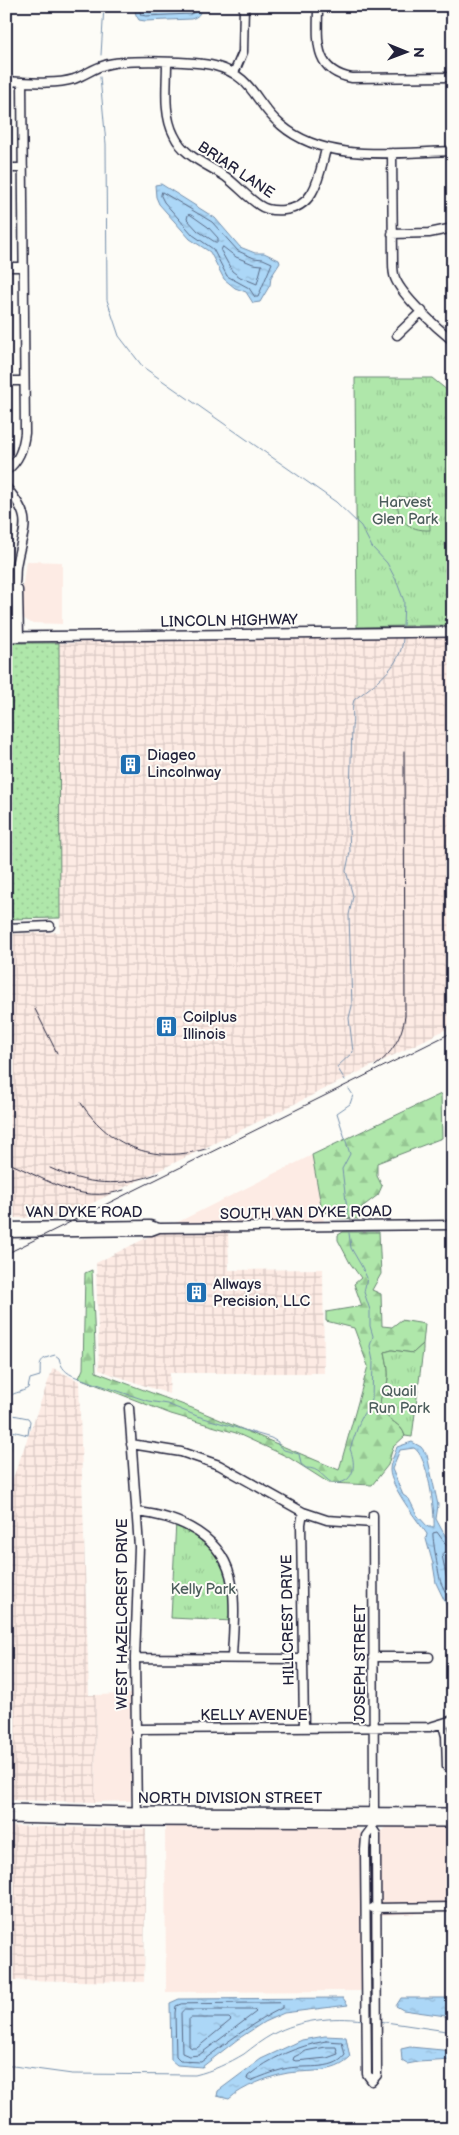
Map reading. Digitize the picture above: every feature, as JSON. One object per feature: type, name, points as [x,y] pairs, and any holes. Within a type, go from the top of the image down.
[{"type":"main road","name":"LINCOLN HIGHWAY","points":[[13,637],[453,632]]},
{"type":"main road","name":"NORTH DIVISION STREET","points":[[6,1809],[137,1817]]},
{"type":"main road","name":"NORTH DIVISION STREET","points":[[373,1821],[453,1812]]},
{"type":"main road","name":"NORTH DIVISION STREET","points":[[6,1818],[137,1817],[453,1822]]},
{"type":"street","points":[[234,73],[243,52],[244,6]]},
{"type":"street","points":[[318,6],[319,52],[324,63],[337,74],[352,78],[453,77]]},
{"type":"street","points":[[6,82],[74,79],[95,68],[120,62],[198,62],[213,65],[234,73],[248,84],[280,125],[307,142],[326,149],[344,152],[453,151]]},
{"type":"street","name":"BRIAR LANE","points":[[167,63],[169,123],[178,144],[194,159],[215,170],[268,210],[292,210],[303,204],[311,196],[316,186],[326,149]]},
{"type":"street","points":[[6,472],[14,464],[23,445],[22,82]]},
{"type":"street","points":[[392,152],[394,277],[422,312],[453,341]]},
{"type":"street","points":[[6,168],[23,168]]},
{"type":"street","points":[[392,234],[429,233],[453,228]]},
{"type":"street","points":[[6,267],[23,268]]},
{"type":"street","points":[[397,335],[422,312]]},
{"type":"street","points":[[6,382],[24,381]]},
{"type":"street","points":[[6,487],[20,505],[25,521],[25,535],[16,567],[15,586],[12,590],[13,637]]},
{"type":"street","points":[[6,928],[50,926]]},
{"type":"street","name":"VAN DYKE ROAD","points":[[6,1227],[150,1225],[159,1228]]},
{"type":"street","name":"SOUTH VAN DYKE ROAD","points":[[159,1228],[453,1225]]},
{"type":"street","name":"VAN DYKE ROAD","points":[[6,1233],[151,1231],[159,1228]]},
{"type":"street","name":"WEST HAZELCREST DRIVE","points":[[129,1408],[138,1553],[135,1658],[137,1817]]},
{"type":"street","points":[[131,1444],[182,1452],[220,1465],[303,1512]]},
{"type":"street","points":[[136,1512],[164,1517],[186,1524],[200,1532],[221,1556],[232,1583],[232,1657]]},
{"type":"street","name":"JOSEPH STREET","points":[[303,1512],[327,1520],[373,1519],[373,1821]]},
{"type":"street","name":"HILLCREST DRIVE","points":[[303,1512],[301,1524],[304,1728]]},
{"type":"street","points":[[373,1657],[429,1656]]},
{"type":"street","points":[[135,1658],[232,1657],[302,1659]]},
{"type":"street","points":[[447,1767],[446,1736],[443,1725],[453,1720]]},
{"type":"street","name":"KELLY AVENUE","points":[[135,1729],[374,1728],[443,1725]]},
{"type":"street","points":[[373,1821],[366,1836],[367,1980],[372,2021],[377,2075],[372,2081],[367,2074],[372,2021],[376,1980],[376,1834],[373,1821]]},
{"type":"street","points":[[366,1908],[453,1907]]},
{"type":"street","points":[[367,1980],[376,1980]]},
{"type":"shaded area","points":[[26,561],[62,562],[62,624],[31,623],[23,618],[23,584]]},
{"type":"shaded area","points":[[325,636],[453,636],[453,1026],[62,1218],[6,1218],[6,934],[60,932],[59,643],[76,643],[86,640],[324,639]]},
{"type":"shaded area","points":[[312,1155],[324,1222],[176,1223]]},
{"type":"shaded area","points":[[228,1232],[229,1270],[323,1269],[324,1373],[170,1373],[169,1394],[99,1370],[96,1263],[156,1233]]},
{"type":"shaded area","points":[[53,1368],[79,1381],[89,1695],[96,1695],[95,1802],[6,1800],[6,1486],[13,1478]]},
{"type":"shaded area","points":[[130,1694],[131,1801],[95,1802],[96,1695]]},
{"type":"shaded area","points":[[165,1824],[212,1827],[353,1827],[360,1832],[363,1838],[361,1991],[166,1992]]},
{"type":"shaded area","points":[[391,1824],[453,1825],[453,1912],[380,1915],[380,1836],[382,1830]]},
{"type":"shaded area","points":[[6,1826],[146,1829],[144,1982],[6,1980]]},
{"type":"green space","name":"Harvest Glen Park","points":[[355,378],[432,378],[453,395],[453,625],[357,627]]},
{"type":"green space","points":[[398,497],[427,498],[429,500],[430,530],[415,528],[405,522],[399,512]]},
{"type":"green space","points":[[6,643],[59,643],[60,918],[6,919]]},
{"type":"green space","points":[[441,1094],[442,1138],[377,1163],[377,1176],[382,1186],[378,1195],[362,1207],[359,1219],[337,1218],[335,1215],[322,1211],[312,1155]]},
{"type":"green space","points":[[343,1232],[379,1232],[381,1274],[372,1290],[381,1294],[382,1326],[392,1327],[401,1320],[425,1324],[423,1344],[413,1353],[392,1350],[385,1352],[388,1376],[381,1406],[384,1414],[401,1428],[405,1436],[393,1447],[388,1465],[372,1485],[329,1483],[288,1457],[236,1433],[171,1414],[79,1378],[83,1369],[85,1273],[92,1270],[96,1372],[192,1408],[339,1470],[368,1366],[354,1328],[326,1321],[326,1312],[362,1306],[354,1284],[361,1278],[350,1263],[338,1240],[338,1235]]},
{"type":"green space","name":"Quail Run Park","points":[[423,1344],[412,1437],[405,1436],[401,1428],[384,1414],[381,1406],[381,1399],[388,1376],[385,1352],[392,1350],[413,1353]]},
{"type":"green space","name":"Kelly Park","points":[[176,1521],[200,1532],[227,1568],[233,1621],[171,1618]]},
{"type":"water","points":[[134,6],[201,6],[199,15],[191,19],[145,21],[139,20]]},
{"type":"water","points":[[161,184],[215,218],[240,247],[255,253],[264,253],[279,260],[280,263],[271,277],[270,285],[260,302],[253,303],[246,292],[235,288],[224,279],[210,252],[190,239],[159,204],[155,185]]},
{"type":"water","points":[[412,1442],[421,1447],[427,1455],[438,1505],[436,1519],[453,1545],[453,1625],[447,1606],[436,1583],[426,1539],[427,1534],[405,1503],[391,1477],[390,1467],[397,1447]],"holes":[[[414,1448],[419,1453],[430,1484],[434,1527],[428,1527],[417,1515],[409,1499],[403,1495],[392,1469],[400,1450]]]},
{"type":"water","points":[[343,1998],[348,2005],[284,2013],[264,2022],[238,2039],[202,2067],[177,2065],[171,2060],[170,2003],[179,1999]]},
{"type":"water","points":[[401,1998],[453,1998],[453,2017],[403,2010],[396,2006]]},
{"type":"water","points":[[325,2036],[346,2037],[350,2058],[337,2067],[329,2069],[281,2074],[265,2079],[241,2090],[229,2099],[217,2096],[218,2091],[261,2059],[302,2040]]},
{"type":"water","points":[[410,2047],[453,2051],[453,2060],[407,2064],[402,2061],[401,2049]]},
{"type":"waterway","points":[[101,55],[104,6]]},
{"type":"waterway","points":[[100,77],[106,144],[107,300],[119,336],[143,367],[336,502],[361,526],[372,547],[387,563],[396,580],[404,601],[403,626]]},
{"type":"waterway","points":[[345,1080],[337,1067],[353,1052],[349,1018],[352,1006],[349,915],[353,896],[346,871],[350,852],[353,706],[354,700],[386,674],[398,658],[403,638]]},
{"type":"waterway","points":[[348,1217],[342,1169],[350,1154],[337,1113],[350,1104],[353,1095],[349,1089]]},
{"type":"waterway","points":[[6,1399],[28,1388],[30,1379],[40,1376],[41,1362],[45,1358],[55,1355],[59,1358],[64,1370],[69,1374],[148,1401],[167,1404],[197,1416],[271,1438],[278,1442],[278,1445],[284,1450],[299,1454],[301,1464],[306,1468],[317,1471],[332,1483],[345,1481],[349,1478],[353,1468],[350,1449],[361,1418],[372,1400],[373,1361],[370,1346],[373,1336],[370,1326],[370,1310],[364,1292],[367,1278],[351,1248],[349,1233]]},
{"type":"waterway","points":[[6,1412],[28,1418],[30,1421],[28,1435],[12,1431],[11,1449],[6,1460]]},
{"type":"waterway","points":[[6,2065],[72,2074],[195,2075],[226,2064],[273,2034],[294,2025],[328,2019],[363,2020]]},
{"type":"waterway","points":[[379,2021],[453,2032]]},
{"type":"railway","points":[[375,1066],[386,1056],[399,1038],[405,1016],[404,751]]},
{"type":"railway","points":[[34,1007],[57,1053]]},
{"type":"railway","points":[[6,1254],[453,1032]]},
{"type":"railway","points":[[81,1103],[93,1119],[107,1132],[121,1142],[137,1149],[171,1154],[190,1153],[209,1148]]},
{"type":"railway","points":[[6,1162],[63,1188],[77,1192],[107,1194],[124,1190]]},
{"type":"railway","points":[[50,1168],[77,1178],[104,1182],[131,1181],[159,1173]]},
{"type":"place","name":"Diageo Lincolnway","points":[[131,764]]},
{"type":"place","name":"Coilplus Illinois","points":[[167,1026]]},
{"type":"place","name":"Allways Precision, LLC","points":[[197,1293]]}]
